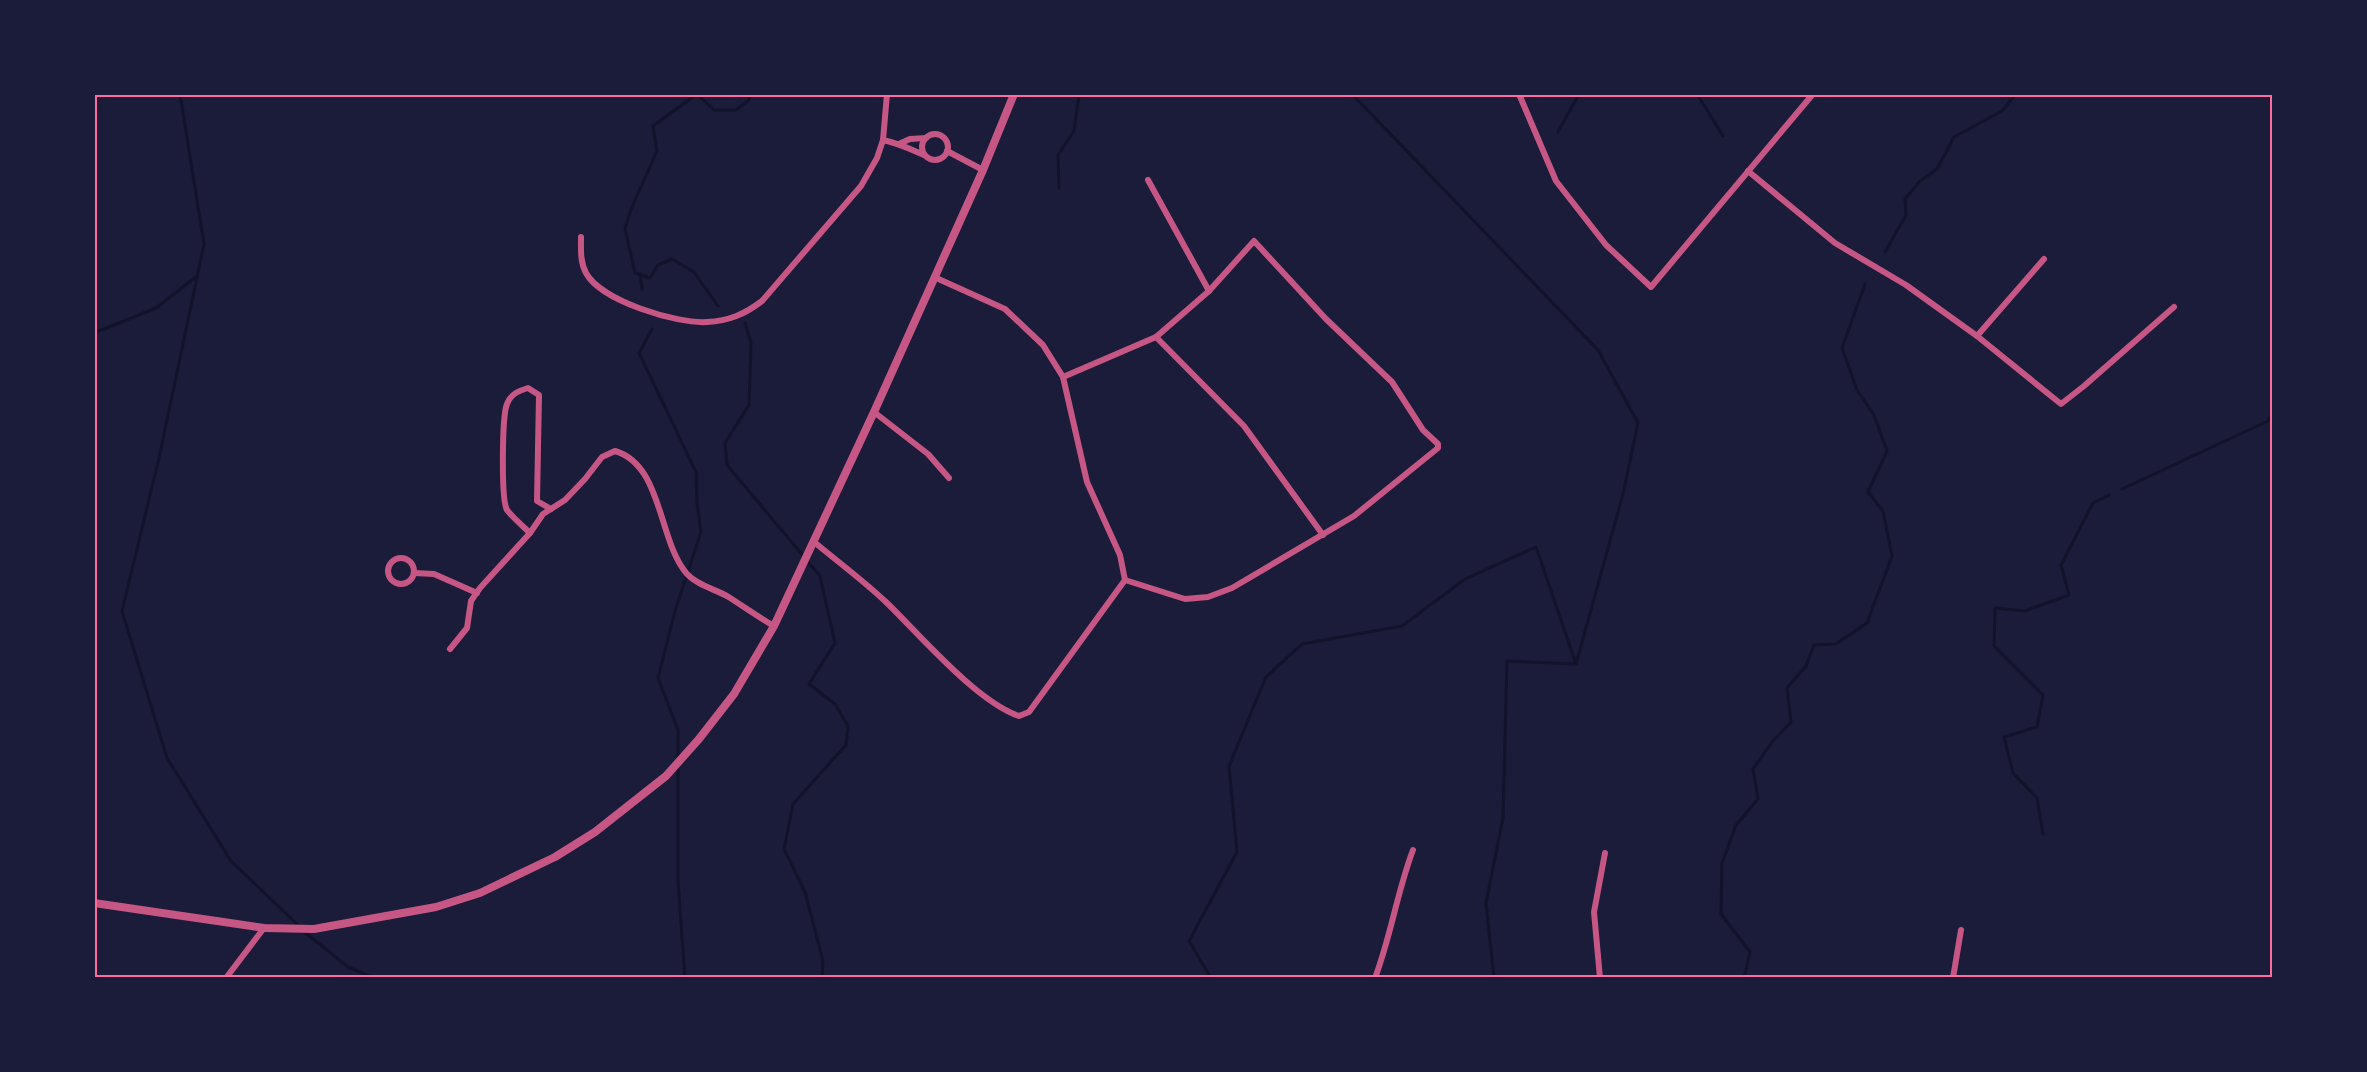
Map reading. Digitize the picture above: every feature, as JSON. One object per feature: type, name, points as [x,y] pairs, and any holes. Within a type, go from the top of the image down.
[{"type":"street","points":[[581,237],[580,258],[586,274],[600,289],[617,300],[637,308],[704,322],[725,320],[747,313],[762,301],[861,186],[877,158],[883,140],[887,94]]},
{"type":"street","points":[[94,903],[264,928],[314,929],[436,907],[480,893],[555,857],[595,832],[666,776],[734,694],[774,626],[874,412],[983,170],[1014,94]]},
{"type":"street","points":[[1519,94],[1556,181],[1606,245],[1651,287],[1813,94]]},
{"type":"street","points":[[883,140],[901,144],[937,160],[947,151],[947,143],[939,135],[910,139],[901,144]]},
{"type":"street","points":[[926,138],[922,147],[926,156]]},
{"type":"street","points":[[947,151],[983,170]]},
{"type":"street","points":[[1748,171],[1835,243],[1906,285],[1977,336],[2061,404],[2175,308]]},
{"type":"street","points":[[1148,180],[1209,291]]},
{"type":"street","points":[[1063,377],[1156,338],[1209,291],[1254,241],[1326,319],[1392,382],[1422,430],[1435,439],[1438,448],[1354,516],[1232,588],[1208,597],[1185,599],[1125,580]]},
{"type":"street","points":[[1977,336],[2044,259]]},
{"type":"street","points":[[813,541],[885,601],[967,682],[1010,713],[1019,716],[1029,712],[1125,580],[1120,555],[1087,482],[1063,377],[1043,345],[1005,309],[934,278]]},
{"type":"street","points":[[1156,338],[1244,426],[1323,535]]},
{"type":"street","points":[[530,533],[507,509],[503,494],[505,480],[502,451],[507,405],[516,392],[528,388],[539,395],[537,501],[550,509]]},
{"type":"street","points":[[874,412],[928,454],[949,478]]},
{"type":"street","points":[[450,649],[467,628],[471,601],[477,593],[530,533],[543,514],[565,500],[602,457],[615,451],[627,455],[640,469],[659,507],[674,553],[688,576],[727,596],[774,626]]},
{"type":"street","points":[[403,557],[413,564],[414,573],[406,583],[397,583],[390,578],[388,570],[394,559],[403,557]]},
{"type":"street","points":[[414,573],[434,574],[477,593]]},
{"type":"street","points":[[1375,978],[1384,955],[1402,881],[1413,850]]},
{"type":"street","points":[[1600,978],[1594,912],[1605,853]]},
{"type":"street","points":[[226,978],[264,928]]},
{"type":"street","points":[[1953,978],[1961,930]]},
{"type":"waterway","points":[[180,94],[204,244],[159,458],[122,611],[167,758],[231,861],[299,926]]},
{"type":"waterway","points":[[697,94],[653,126],[657,151],[631,209],[625,229],[635,273],[650,278],[658,265],[672,259],[694,272],[718,306]]},
{"type":"waterway","points":[[697,94],[714,110],[736,110],[749,100],[749,94]]},
{"type":"waterway","points":[[1059,188],[1058,155],[1074,131],[1079,94]]},
{"type":"waterway","points":[[1211,978],[1189,941],[1237,852],[1229,766],[1266,677],[1302,644],[1402,626],[1465,579],[1536,547],[1576,664],[1623,494],[1638,423],[1598,350],[1352,94]]},
{"type":"waterway","points":[[1558,132],[1579,94]]},
{"type":"waterway","points":[[1697,94],[1723,136]]},
{"type":"waterway","points":[[1885,252],[1906,215],[1905,199],[1920,181],[1937,169],[1954,137],[2002,111],[2016,94]]},
{"type":"waterway","points":[[2264,94],[2272,98]]},
{"type":"waterway","points":[[640,274],[642,289]]},
{"type":"waterway","points":[[94,333],[156,308],[197,276]]},
{"type":"waterway","points":[[1744,978],[1750,952],[1721,914],[1722,863],[1736,825],[1758,799],[1753,769],[1772,742],[1791,722],[1787,688],[1806,666],[1814,645],[1836,644],[1867,623],[1892,556],[1883,511],[1868,492],[1887,451],[1874,415],[1857,390],[1842,348],[1865,284]]},
{"type":"waterway","points":[[745,323],[751,343],[749,405],[725,443],[727,465],[820,576],[835,643],[809,684],[835,704],[848,726],[846,745],[793,804],[784,849],[805,892],[823,961],[822,978]]},
{"type":"waterway","points":[[652,329],[639,353],[696,472],[701,532],[675,611],[658,678],[678,730],[678,881],[685,978]]},
{"type":"waterway","points":[[2122,489],[2268,421],[2272,414]]},
{"type":"waterway","points":[[2043,834],[2037,798],[2013,773],[2004,737],[2037,727],[2043,695],[1994,646],[1995,608],[2025,611],[2069,595],[2061,565],[2093,503],[2109,495]]},
{"type":"waterway","points":[[1494,978],[1486,903],[1503,818],[1507,661],[1576,664]]},
{"type":"waterway","points":[[303,931],[348,967],[374,978]]}]
